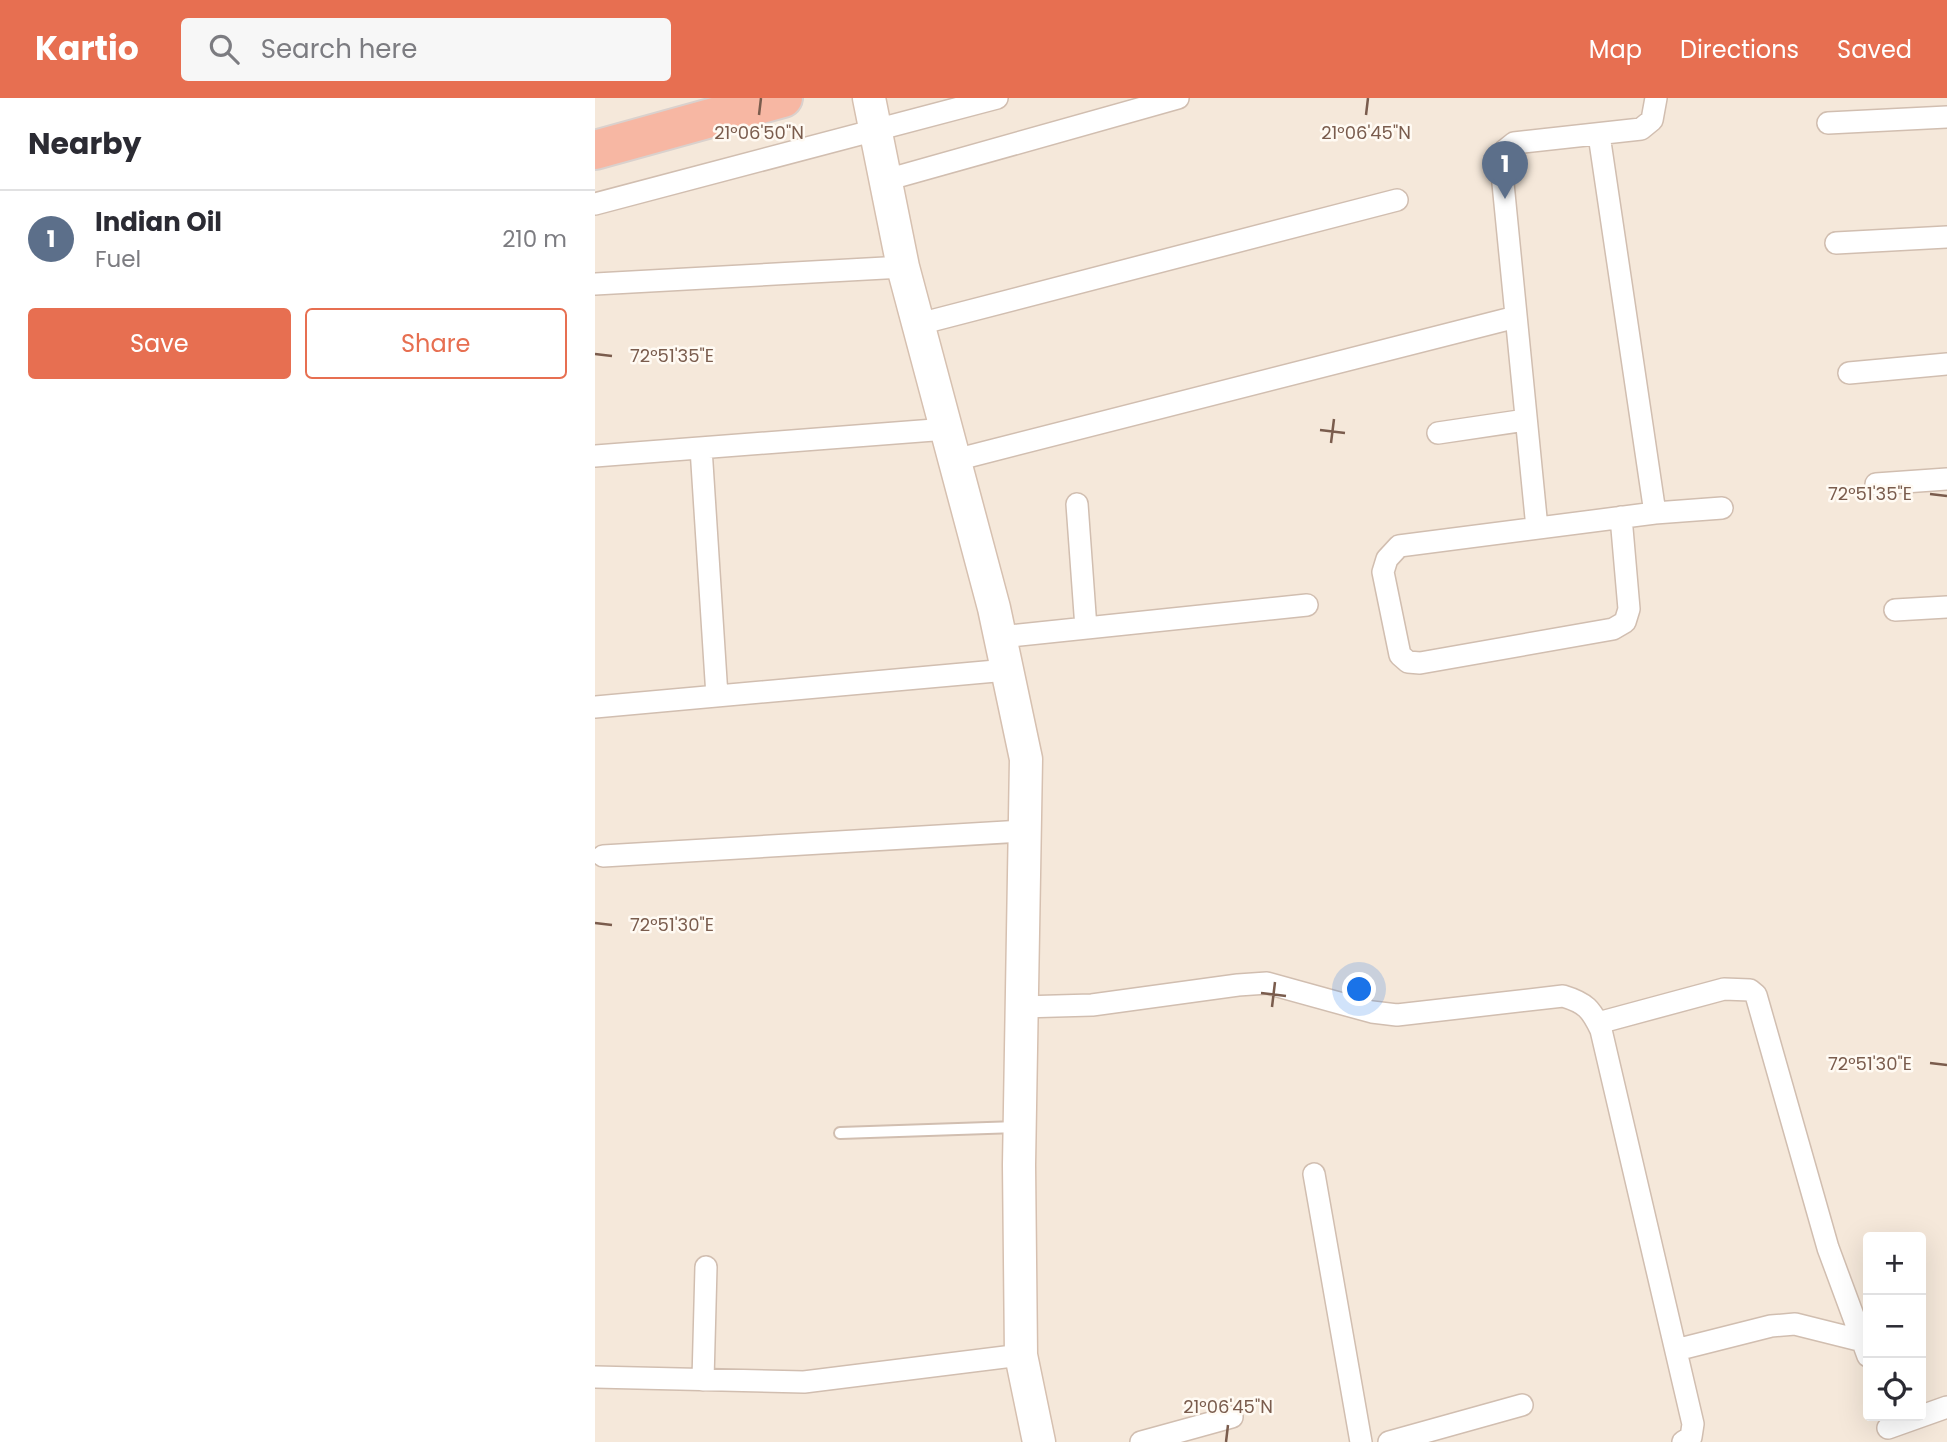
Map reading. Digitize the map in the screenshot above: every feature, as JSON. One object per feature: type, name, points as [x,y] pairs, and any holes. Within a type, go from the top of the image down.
[{"type":"highway","points":[[595,150],[783,98]]},
{"type":"street","points":[[869,98],[903,267],[1000,637],[1025,759],[1020,1127],[1021,1355],[1039,1442]]},
{"type":"street","points":[[595,204],[997,98]]},
{"type":"street","points":[[886,180],[1178,98]]},
{"type":"street","points":[[1537,528],[1501,163],[1504,151],[1514,143],[1641,129],[1652,120],[1656,98]]},
{"type":"street","points":[[1828,123],[1947,117]]},
{"type":"street","points":[[1599,135],[1655,513]]},
{"type":"street","points":[[919,324],[1398,200]]},
{"type":"street","points":[[1836,243],[1947,237]]},
{"type":"street","points":[[595,284],[903,267]]},
{"type":"street","points":[[955,460],[1516,317]]},
{"type":"street","points":[[1849,373],[1947,364]]},
{"type":"street","points":[[1438,433],[1527,420]]},
{"type":"street","points":[[595,456],[947,429]]},
{"type":"street","points":[[701,448],[717,696]]},
{"type":"street","points":[[1876,484],[1947,479]]},
{"type":"street","points":[[1077,504],[1086,628]]},
{"type":"street","points":[[1621,517],[1629,609],[1625,622],[1613,629],[1420,663],[1408,662],[1400,655],[1383,572],[1387,558],[1399,546],[1621,517],[1655,513],[1722,508]]},
{"type":"street","points":[[1000,637],[1307,605]]},
{"type":"street","points":[[1895,610],[1947,607]]},
{"type":"street","points":[[595,707],[1007,670]]},
{"type":"street","points":[[603,856],[1024,831]]},
{"type":"street","points":[[1021,1007],[1066,1008],[1267,983],[1372,1012],[1397,1015],[1563,996],[1581,1002],[1593,1013],[1601,1030],[1676,1350],[1693,1424],[1691,1437],[1683,1442]]},
{"type":"street","points":[[1598,1023],[1724,989],[1750,990],[1756,995],[1828,1248],[1863,1341]]},
{"type":"street","points":[[1314,1174],[1361,1442]]},
{"type":"street","points":[[703,1380],[706,1267]]},
{"type":"street","points":[[1676,1350],[1771,1326],[1795,1324],[1863,1348]]},
{"type":"street","points":[[595,1377],[804,1382],[1021,1355]]},
{"type":"street","points":[[1389,1442],[1522,1405]]},
{"type":"street","points":[[1889,1429],[1947,1408]]},
{"type":"street","points":[[1141,1442],[1232,1418]]},
{"type":"lane","points":[[840,1133],[1020,1127]]},
{"type":"shaded area","points":[[595,98],[1947,98],[1947,1442],[595,1442]]},
{"type":"place","name":"Indian Oil","points":[[1505,199]]}]
